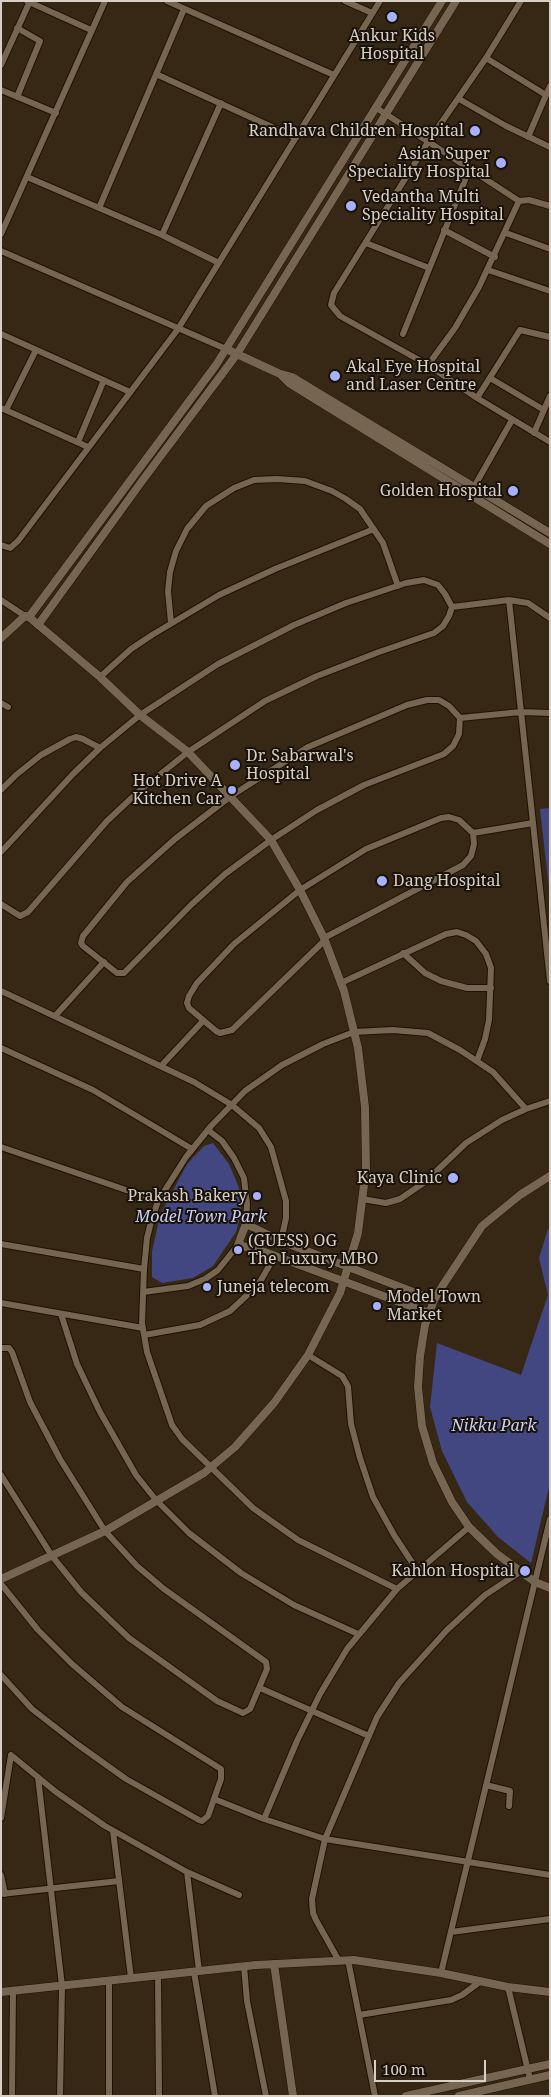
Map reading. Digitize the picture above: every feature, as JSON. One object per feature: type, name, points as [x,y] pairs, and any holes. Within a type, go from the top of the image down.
[{"type":"street","points":[[1,234],[105,1]]},
{"type":"street","points":[[167,1],[334,76]]},
{"type":"street","points":[[346,1],[372,13]]},
{"type":"street","points":[[1,545],[10,548],[15,546],[178,329],[380,1]]},
{"type":"street","points":[[1,638],[27,617],[226,349],[442,1]]},
{"type":"street","points":[[38,625],[237,354],[456,1]]},
{"type":"street","points":[[521,1],[459,99],[428,142],[334,293],[331,306],[340,316],[428,364],[477,398],[550,442]]},
{"type":"street","points":[[1,65],[29,2],[91,30]]},
{"type":"street","points":[[99,208],[184,9]]},
{"type":"street","points":[[17,28],[40,41],[17,97]]},
{"type":"street","points":[[486,58],[546,95]]},
{"type":"street","points":[[156,74],[296,138]]},
{"type":"street","points":[[528,138],[550,86]]},
{"type":"street","points":[[1,90],[56,113]]},
{"type":"street","points":[[459,99],[528,138],[550,147]]},
{"type":"street","points":[[162,235],[221,104]]},
{"type":"street","points":[[375,107],[519,201],[529,200],[550,206]]},
{"type":"street","points":[[403,334],[469,170]]},
{"type":"street","points":[[27,177],[162,235],[219,263]]},
{"type":"street","points":[[428,364],[463,315],[495,257],[519,201]]},
{"type":"street","points":[[444,230],[495,257]]},
{"type":"street","points":[[506,233],[550,248]]},
{"type":"street","points":[[366,242],[429,268]]},
{"type":"street","points":[[1,251],[278,373],[292,377],[550,533]]},
{"type":"street","points":[[488,270],[550,291]]},
{"type":"street","points":[[477,398],[520,330],[550,338]]},
{"type":"street","points":[[1,334],[130,392]]},
{"type":"street","points":[[36,350],[4,409],[88,447]]},
{"type":"street","points":[[278,373],[289,383],[550,544]]},
{"type":"street","points":[[490,378],[544,410]]},
{"type":"street","points":[[78,442],[104,380]]},
{"type":"street","points":[[534,433],[550,396]]},
{"type":"street","points":[[474,487],[512,420]]},
{"type":"street","points":[[171,623],[168,591],[170,572],[176,551],[187,529],[206,506],[234,488],[254,480],[304,481],[332,491],[360,509],[383,544],[398,586]]},
{"type":"street","points":[[100,677],[131,649],[219,595],[275,569],[374,529]]},
{"type":"street","points":[[1,852],[73,774],[100,748],[140,715],[218,664],[294,625],[346,603],[398,586],[424,580],[438,585],[445,594],[452,607],[443,626],[434,633],[317,676],[265,701],[188,752],[138,792],[106,821],[28,912],[20,916],[1,904]]},
{"type":"street","points":[[1,600],[38,625],[100,677],[140,715],[188,752],[271,840],[300,890],[324,939],[341,983],[358,1048],[365,1107],[366,1169],[358,1233],[344,1281],[308,1355],[274,1402],[235,1448],[211,1468],[105,1531],[1,1579]]},
{"type":"street","points":[[452,607],[509,600],[528,603],[550,618]]},
{"type":"street","points":[[509,600],[550,980]]},
{"type":"street","points":[[427,700],[439,700],[449,706],[460,718],[459,734],[453,746],[444,754],[364,785],[316,810],[271,840],[225,874],[192,904],[128,971],[118,973],[81,943],[83,936],[127,882],[175,838],[231,796],[308,747],[408,704],[427,700]]},
{"type":"street","points":[[1,702],[8,707]]},
{"type":"street","points":[[460,718],[521,712],[550,713]]},
{"type":"street","points":[[1,790],[41,755],[70,739],[76,737],[83,739],[100,748]]},
{"type":"street","points":[[449,817],[459,820],[473,833],[474,844],[471,856],[464,865],[324,939],[232,1030],[220,1032],[203,1021],[189,1008],[187,1003],[189,996],[197,984],[234,944],[300,890],[366,850],[441,818],[449,817]]},
{"type":"street","points":[[473,833],[533,823]]},
{"type":"street","points":[[341,983],[446,934],[457,932],[466,935],[476,941],[486,954],[490,968],[489,1020],[485,1040],[477,1061]]},
{"type":"street","points":[[404,953],[425,973],[441,981],[467,988],[491,988]]},
{"type":"street","points":[[56,1016],[104,962]]},
{"type":"street","points":[[1,991],[194,1082],[232,1105],[259,1128],[271,1147],[286,1201],[286,1218],[281,1241]]},
{"type":"street","points":[[161,1066],[203,1021]]},
{"type":"street","points":[[397,1589],[298,1540],[253,1508],[182,1439],[172,1425],[147,1352],[144,1331],[143,1292],[147,1238],[158,1201],[192,1149],[246,1091],[282,1065],[323,1044],[354,1032],[393,1030],[428,1033],[460,1050],[493,1072],[526,1109]]},
{"type":"street","points":[[1,1048],[93,1090],[192,1149]]},
{"type":"street","points":[[362,1199],[386,1203],[400,1199],[425,1182],[466,1143],[502,1120],[526,1109],[550,1102]]},
{"type":"street","points":[[143,1292],[188,1286],[205,1279],[218,1270],[238,1245],[246,1224],[248,1204],[244,1178],[234,1158],[222,1141],[208,1130]]},
{"type":"street","points":[[1,1147],[158,1201]]},
{"type":"street","points":[[550,1176],[520,1195],[482,1226],[434,1300],[425,1325],[419,1364],[418,1387],[422,1426],[432,1462],[452,1502],[469,1527],[497,1554],[535,1582],[550,1588]]},
{"type":"street","points":[[246,1224],[281,1241],[434,1300]]},
{"type":"street","points":[[1,1244],[144,1269]]},
{"type":"street","points":[[238,1245],[275,1256],[429,1313]]},
{"type":"street","points":[[1,1303],[144,1331],[200,1325],[230,1311],[258,1285],[275,1256]]},
{"type":"street","points":[[61,1314],[76,1364],[100,1412],[136,1475],[156,1500],[189,1533],[241,1573],[294,1605],[358,1634]]},
{"type":"street","points":[[1,1348],[9,1348],[12,1352],[30,1402],[60,1459],[105,1531],[137,1566],[164,1589],[263,1658],[266,1662],[267,1669],[250,1710],[243,1713],[216,1701],[129,1638],[81,1592],[52,1556],[1,1475]]},
{"type":"street","points":[[308,1355],[342,1376],[345,1381],[349,1393],[352,1424],[360,1458],[373,1497],[417,1570]]},
{"type":"street","points":[[442,1973],[466,1863],[550,1519]]},
{"type":"street","points":[[264,1819],[311,1711],[347,1649],[397,1589],[469,1527]]},
{"type":"street","points":[[339,1961],[313,1913],[312,1899],[326,1839],[377,1717],[399,1683],[447,1630],[485,1596],[520,1572]]},
{"type":"street","points":[[1,1584],[38,1630],[72,1664],[122,1707],[221,1769],[221,1779],[208,1816],[198,1820],[126,1779],[32,1709],[1,1675]]},
{"type":"street","points":[[260,1688],[369,1736]]},
{"type":"street","points":[[1,1818],[5,1774],[11,1756],[56,1792],[113,1831],[187,1872],[239,1895]]},
{"type":"street","points":[[38,1777],[62,1986],[60,2096]]},
{"type":"street","points":[[486,1785],[510,1791],[509,1806]]},
{"type":"street","points":[[214,1798],[264,1819],[326,1839],[550,1875]]},
{"type":"street","points":[[113,1831],[131,1978]]},
{"type":"street","points":[[187,1872],[196,1971],[215,2096]]},
{"type":"street","points":[[1,1875],[3,1894],[119,1881]]},
{"type":"street","points":[[451,1932],[550,1920]]},
{"type":"street","points":[[348,1960],[375,2096]]},
{"type":"street","points":[[1,1992],[244,1966],[348,1960],[442,1973],[508,1987],[550,1992]]},
{"type":"street","points":[[274,1964],[293,2096]]},
{"type":"street","points":[[244,1966],[247,2000],[266,2096]]},
{"type":"street","points":[[158,1975],[159,2096]]},
{"type":"street","points":[[109,1981],[109,2096]]},
{"type":"street","points":[[359,2015],[451,2000],[462,1995],[481,1981]]},
{"type":"street","points":[[508,1987],[530,2079]]},
{"type":"street","points":[[12,2096],[13,1991]]},
{"type":"street","points":[[406,2096],[550,2064]]},
{"type":"street","points":[[459,2096],[550,2075]]},
{"type":"green space","points":[[550,808],[550,897],[540,809]]},
{"type":"green space","name":"Model Town Park","points":[[213,1143],[229,1164],[239,1188],[241,1212],[236,1232],[213,1266],[193,1278],[162,1283],[152,1277],[152,1252],[160,1215],[187,1164],[204,1146]]},
{"type":"green space","name":"Nikku Park","points":[[548,1229],[550,1229],[550,1483],[531,1563],[498,1537],[467,1502],[442,1451],[430,1407],[437,1343],[521,1375],[548,1295],[539,1258]]},
{"type":"place","name":"Ankur Kids Hospital","points":[[392,17]]},
{"type":"place","name":"Randhava Children Hospital","points":[[475,131]]},
{"type":"place","name":"Asian Super Speciality Hospital","points":[[501,163]]},
{"type":"place","name":"Vedantha Multi Speciality Hospital","points":[[351,206]]},
{"type":"place","name":"Akal Eye Hospital and Laser Centre","points":[[335,376]]},
{"type":"place","name":"Golden Hospital","points":[[513,491]]},
{"type":"place","name":"Dr. Sabarwal's Hospital","points":[[235,765]]},
{"type":"place","name":"Hot Drive A Kitchen Car","points":[[232,790]]},
{"type":"place","name":"Dang Hospital","points":[[382,881]]},
{"type":"place","name":"Kaya Clinic","points":[[453,1178]]},
{"type":"place","name":"Prakash Bakery","points":[[257,1196]]},
{"type":"place","name":"(GUESS) OG The Luxury MBO","points":[[238,1250]]},
{"type":"place","name":"Juneja telecom","points":[[207,1287]]},
{"type":"place","name":"Model Town Market","points":[[377,1306]]},
{"type":"place","name":"Kahlon Hospital","points":[[525,1571]]}]
